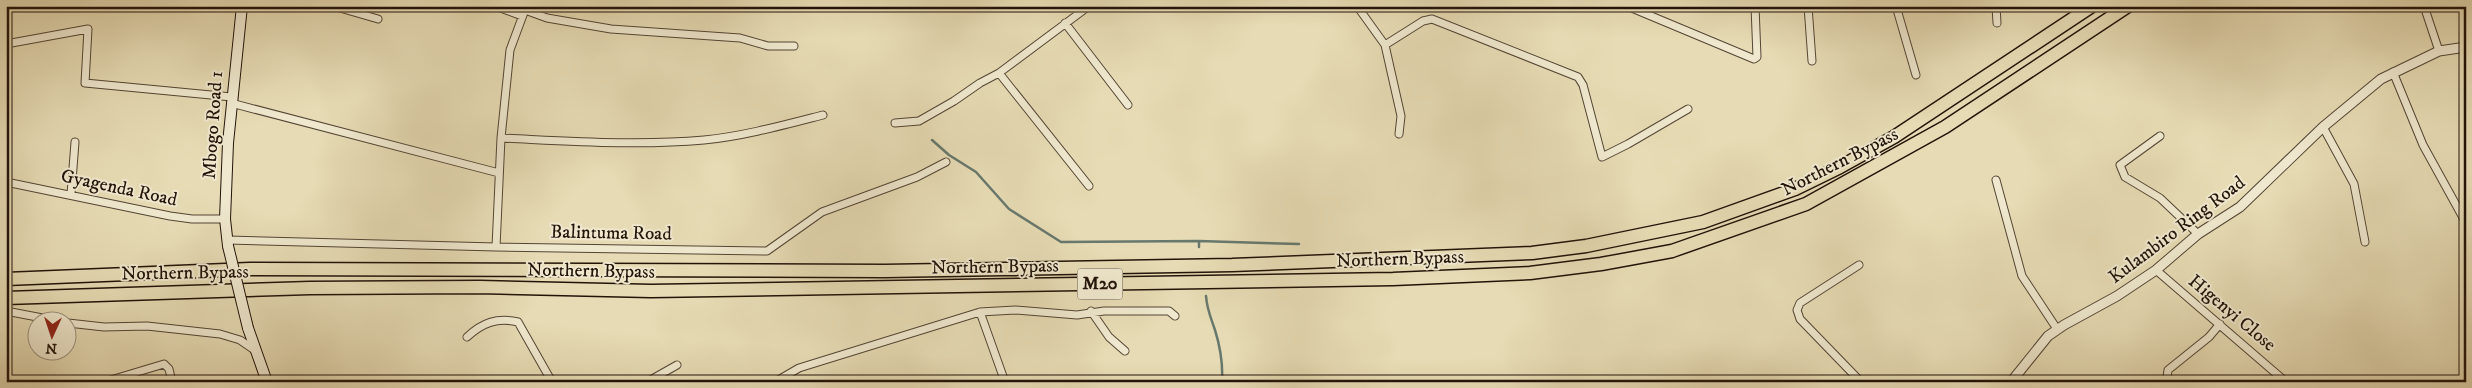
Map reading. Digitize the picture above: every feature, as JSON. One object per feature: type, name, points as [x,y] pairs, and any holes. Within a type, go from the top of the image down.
[{"type":"highway","name":"Northern Bypass","points":[[6,280],[250,269],[885,271],[1232,265],[1532,253],[1586,246],[1704,222],[1795,189],[1894,136],[2092,6]]},
{"type":"highway","name":"Northern Bypass","points":[[6,298],[310,288],[480,287],[651,291],[1393,279],[1530,273],[1601,264],[1672,251],[1806,204],[1945,126],[2128,6]]},
{"type":"main road","name":"Mbogo Road 1","points":[[242,6],[231,100],[225,219],[228,243],[248,328],[268,382]]},
{"type":"street","points":[[333,6],[378,19]]},
{"type":"street","points":[[495,6],[525,11],[547,18],[611,29],[740,38],[768,46],[794,46]]},
{"type":"street","points":[[895,123],[919,121],[999,73],[1089,6]]},
{"type":"street","points":[[1357,6],[1385,45],[1401,116],[1400,134]]},
{"type":"street","points":[[1627,6],[1754,60],[1757,57],[1755,6]]},
{"type":"street","points":[[1791,6],[1798,7]]},
{"type":"street","points":[[1808,6],[1812,61]]},
{"type":"street","points":[[1896,6],[1916,75]]},
{"type":"street","points":[[1996,6],[1997,23]]},
{"type":"street","points":[[2424,6],[2439,52]]},
{"type":"street","points":[[496,247],[501,138],[510,50],[525,11]]},
{"type":"street","points":[[1385,45],[1423,21],[1432,19],[1578,77],[1583,85],[1602,156],[1628,144],[1688,109]]},
{"type":"street","points":[[1065,23],[1128,106]]},
{"type":"street","points":[[6,44],[88,29],[85,83],[231,100],[499,173]]},
{"type":"street","name":"Kulambiro Ring Road","points":[[2010,382],[2048,336],[2117,296],[2156,270],[2198,234],[2240,207],[2323,127],[2381,78],[2439,52],[2466,47]]},
{"type":"street","points":[[2393,72],[2423,145],[2466,223]]},
{"type":"street","points":[[999,73],[1089,186]]},
{"type":"street","points":[[501,138],[648,142],[704,140],[764,130],[823,115]]},
{"type":"street","points":[[2323,127],[2354,184],[2365,242]]},
{"type":"street","points":[[2160,136],[2120,165],[2125,177],[2160,198],[2198,234]]},
{"type":"street","points":[[71,194],[75,142]]},
{"type":"street","name":"Balintuma Road","points":[[228,243],[767,250],[822,212],[918,176],[946,162]]},
{"type":"street","points":[[1996,180],[2022,276],[2058,329]]},
{"type":"street","name":"Gyagenda Road","points":[[6,182],[185,218],[225,219]]},
{"type":"street","points":[[1859,265],[1800,303],[1797,310],[1800,320],[1861,382]]},
{"type":"street","name":"Higenyi Close","points":[[2156,270],[2286,382]]},
{"type":"street","points":[[775,382],[799,368],[980,312],[1015,310],[1077,314],[1091,312],[1169,311],[1175,316]]},
{"type":"street","points":[[11,312],[28,315]]},
{"type":"street","points":[[980,312],[1005,382]]},
{"type":"street","points":[[1091,312],[1109,337],[1125,351]]},
{"type":"street","points":[[466,338],[478,326],[490,322],[506,319],[518,322],[552,382]]},
{"type":"street","points":[[78,324],[104,327],[147,326],[220,334],[240,340],[256,351]]},
{"type":"street","points":[[2171,382],[2167,376],[2168,370],[2209,337],[2220,324]]},
{"type":"street","points":[[104,382],[164,364],[169,369],[172,382]]},
{"type":"street","points":[[647,382],[677,365]]},
{"type":"waterway","points":[[932,140],[949,155],[976,172],[1009,209],[1061,242],[1199,241],[1299,244]]},
{"type":"waterway","points":[[1199,241],[1199,247]]},
{"type":"waterway","points":[[1206,296],[1208,310],[1220,349],[1222,382]]}]
